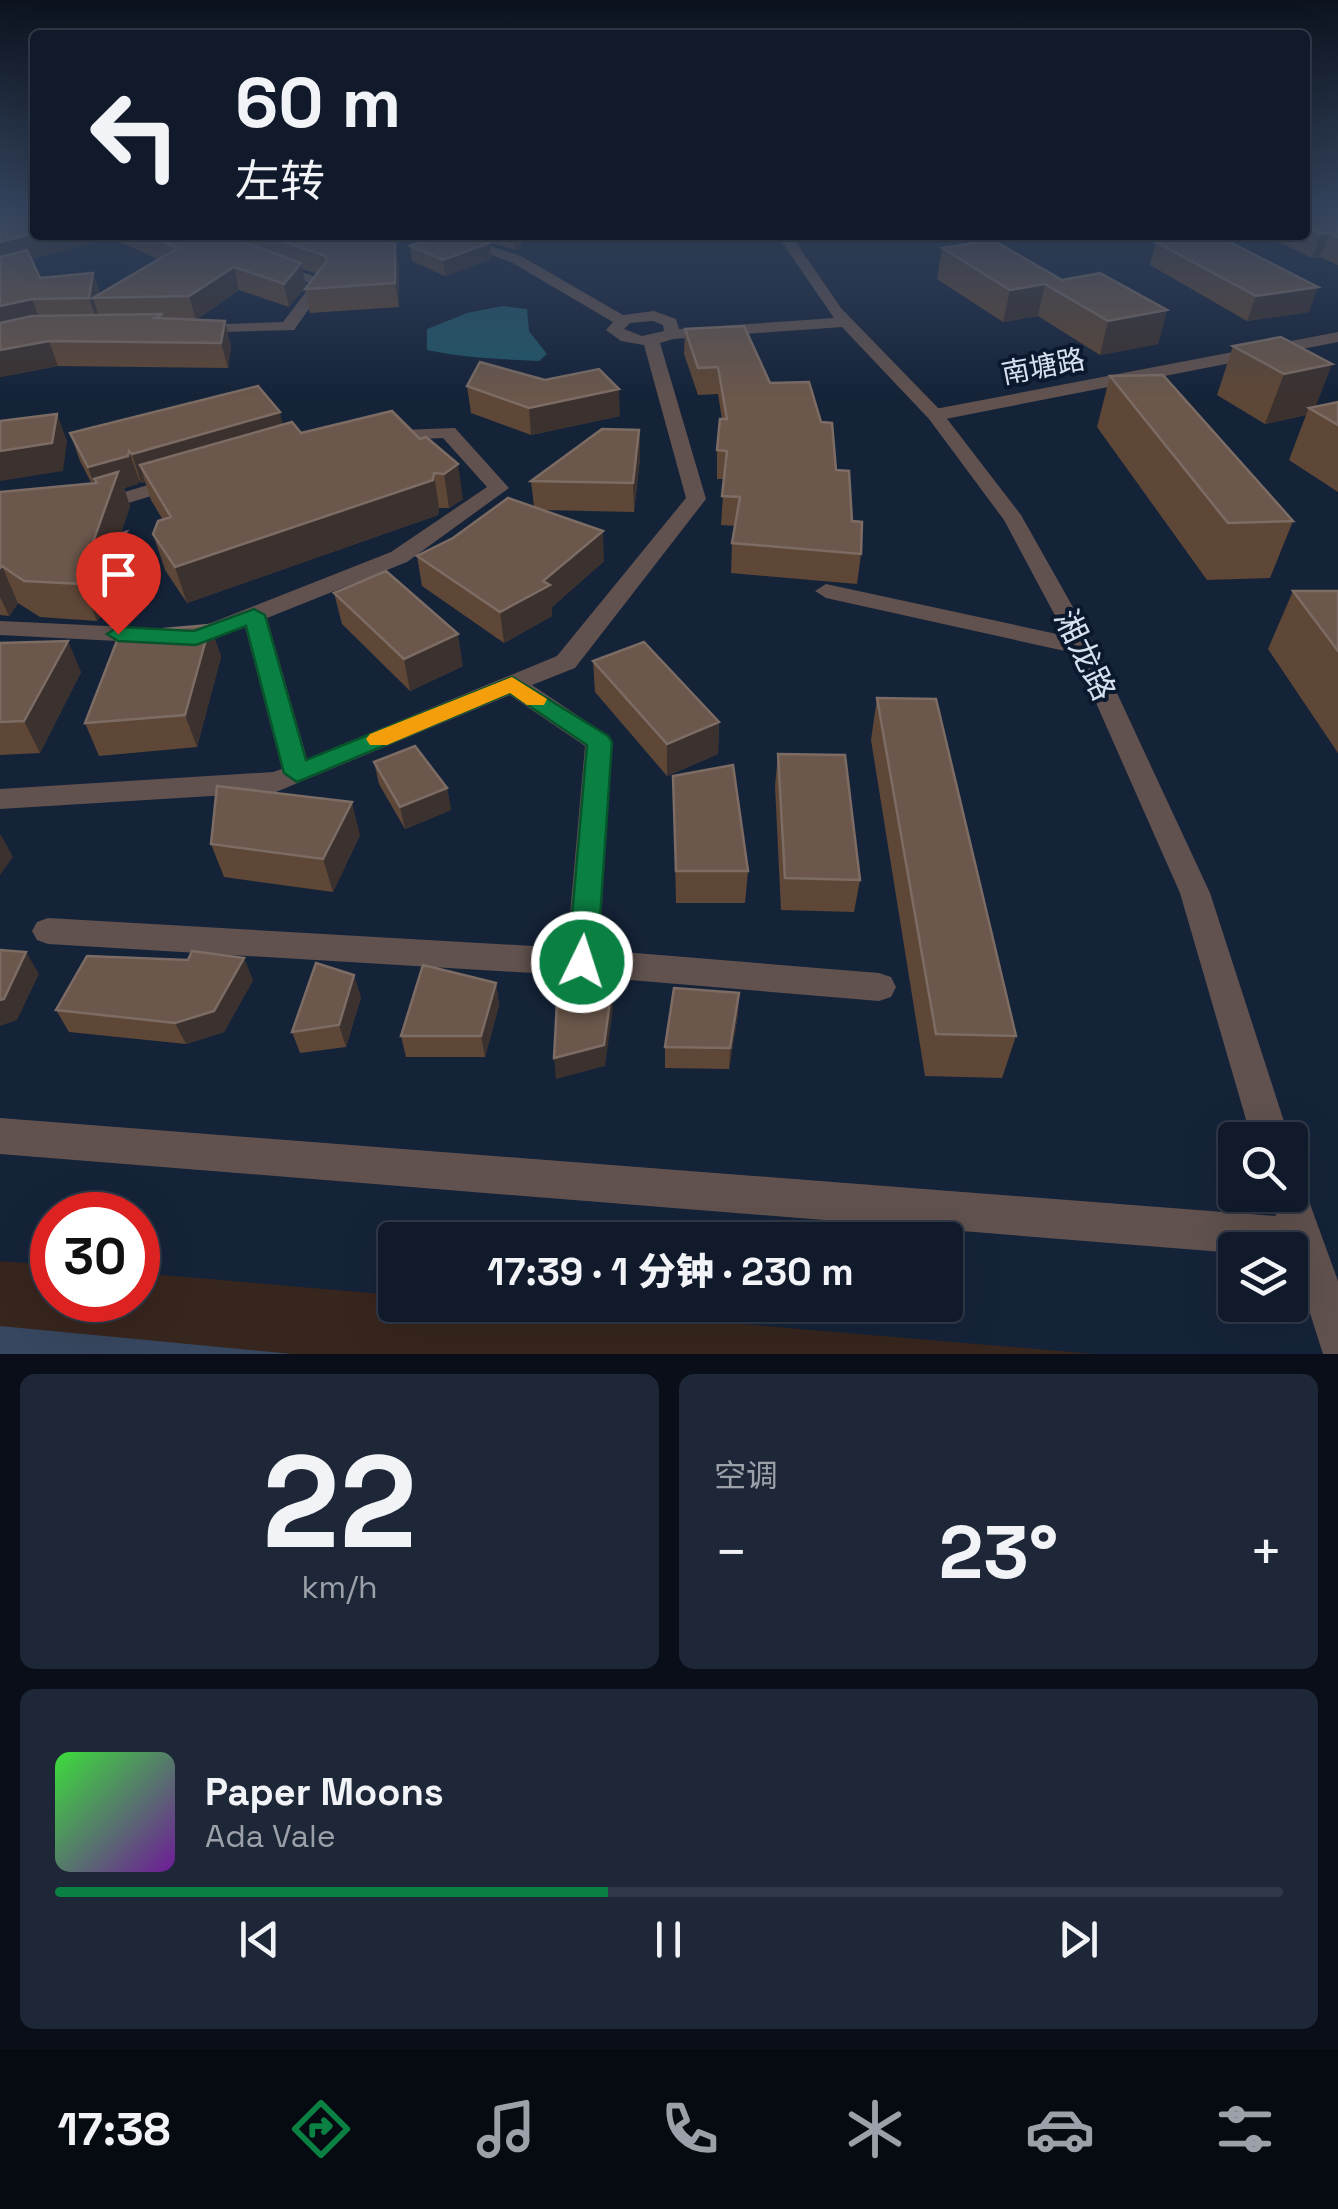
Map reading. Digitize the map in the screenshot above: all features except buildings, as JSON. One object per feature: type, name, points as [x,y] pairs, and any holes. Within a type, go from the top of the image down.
[{"type":"street","points":[[177,330],[288,327],[321,282],[293,272]]},
{"type":"street","points":[[539,272],[621,320]]},
{"type":"street","name":"湘龙路","points":[[810,272],[841,316],[935,415],[1014,519],[1084,648],[1195,893],[1265,1122]]},
{"type":"street","points":[[0,799],[276,782],[566,662],[696,499],[662,331],[644,316],[621,320],[614,326],[617,334],[662,331],[841,316]]},
{"type":"street","name":"南塘路","points":[[935,415],[1338,337]]},
{"type":"street","points":[[0,628],[196,638],[398,558],[499,488],[448,432],[362,435]]},
{"type":"street","points":[[76,513],[202,475]]},
{"type":"street","points":[[826,591],[1084,648]]},
{"type":"street","points":[[254,615],[297,773]]},
{"type":"street","points":[[512,684],[600,742],[582,962]]},
{"type":"street","points":[[48,931],[582,962],[879,988]]},
{"type":"street","points":[[0,1136],[1224,1232]]},
{"type":"street","points":[[1308,1257],[1338,1340]]},
{"type":"shaded area","points":[[502,306],[527,309],[529,331],[547,354],[539,361],[427,350],[427,329],[467,313]]},
{"type":"shaded area","points":[[0,1261],[30,1263],[30,1322],[160,1322],[160,1275],[378,1294],[378,1322],[719,1322],[1096,1354],[0,1354]]},
{"type":"shaded area","points":[[0,1326],[292,1354],[0,1354]]},
{"type":"slow traffic","points":[[378,739],[512,684],[535,699]]},
{"type":"route","points":[[118,634],[196,638],[254,615],[297,773],[512,684],[600,742],[582,962]]}]
